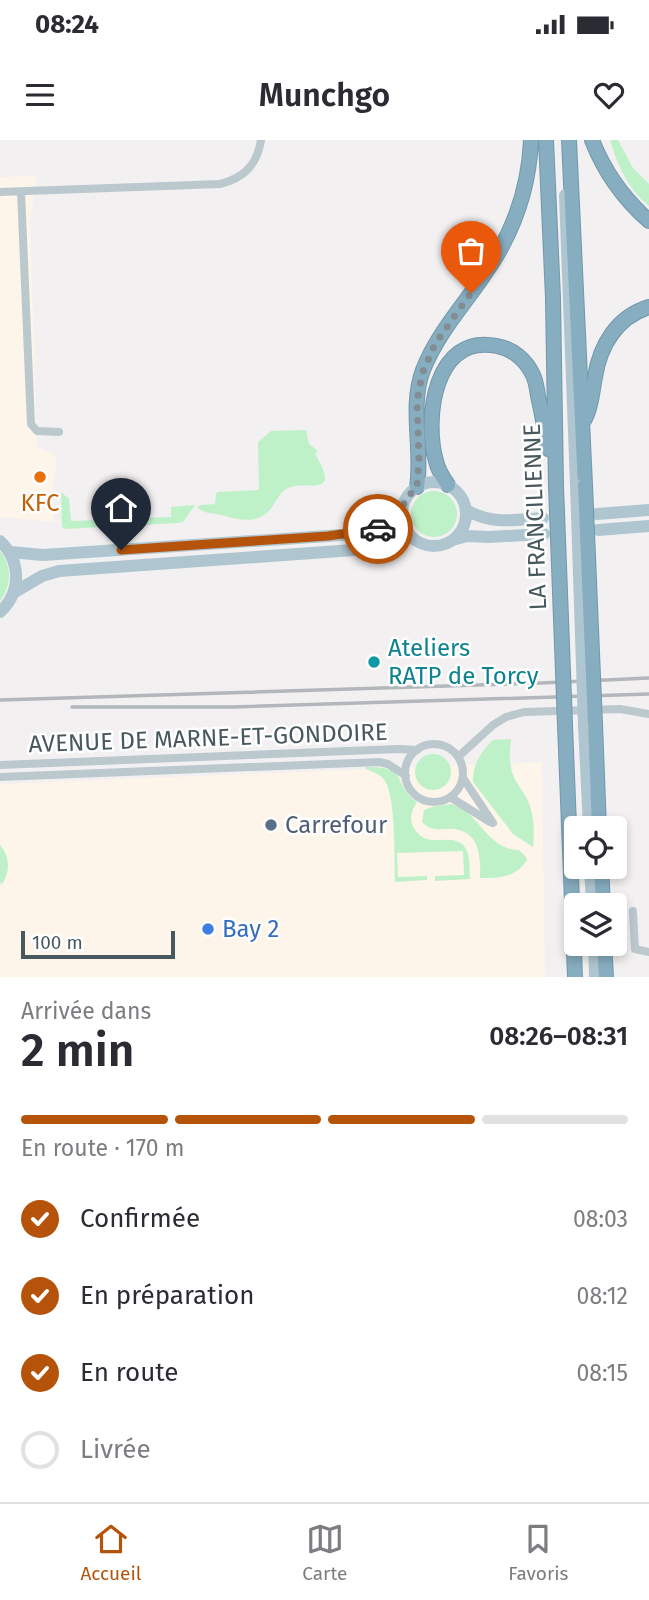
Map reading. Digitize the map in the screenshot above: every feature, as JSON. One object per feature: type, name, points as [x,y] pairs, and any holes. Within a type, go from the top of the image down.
[{"type":"highway","points":[[417,487],[417,402],[422,374],[435,344],[485,274],[513,225],[527,182],[531,140]]},
{"type":"highway","name":"LA FRANCILIENNE","points":[[546,140],[575,977]]},
{"type":"highway","name":"LA FRANCILIENNE","points":[[569,140],[583,424],[581,485],[589,724],[598,816]]},
{"type":"highway","points":[[592,140],[612,179],[649,221]]},
{"type":"highway","points":[[583,424],[590,408],[598,362],[608,338],[630,315],[649,307]]},
{"type":"highway","points":[[448,485],[436,463],[433,449],[432,414],[437,384],[440,375],[456,356],[477,345],[490,345],[516,354],[525,362],[534,377],[556,486]]},
{"type":"highway","points":[[605,956],[606,977]]},
{"type":"main road","points":[[571,172],[565,191],[581,485]]},
{"type":"main road","points":[[456,539],[465,526],[466,510],[458,493],[448,485],[432,482],[417,487],[405,500],[402,510],[404,526],[420,544],[439,547],[467,536],[544,534]]},
{"type":"main road","points":[[10,552],[43,555],[339,535],[380,528],[389,524],[402,510]]},
{"type":"main road","points":[[466,510],[479,517],[498,521],[543,518]]},
{"type":"main road","points":[[597,514],[649,510]]},
{"type":"main road","points":[[598,530],[649,526]]},
{"type":"main road","points":[[13,593],[42,576],[59,571],[368,549],[412,538]]},
{"type":"main road","points":[[0,541],[10,552],[16,572],[13,593],[0,612]]},
{"type":"main road","points":[[589,724],[589,816]]},
{"type":"main road","points":[[594,956],[595,977]]},
{"type":"street","points":[[0,192],[220,184],[239,177],[250,168],[259,152],[261,140]]},
{"type":"street","points":[[21,192],[31,424],[37,431],[59,432]]},
{"type":"street","points":[[458,757],[493,725],[506,717],[524,712],[620,709],[649,714]]},
{"type":"street","points":[[434,744],[452,750],[458,757],[463,778],[461,785],[450,797],[433,802],[424,800],[411,790],[406,776],[407,766],[410,757],[417,750],[434,744]]},
{"type":"street","name":"AVENUE DE MARNE-ET-GONDOIRE","points":[[0,765],[417,750]]},
{"type":"street","name":"AVENUE DE MARNE-ET-GONDOIRE","points":[[0,777],[379,762],[388,764],[406,776]]},
{"type":"street","points":[[450,797],[493,823],[463,778]]},
{"type":"street","points":[[633,911],[635,949],[649,953]]},
{"type":"shaded area","points":[[37,176],[30,221],[37,447],[52,453],[57,461],[53,484],[54,522],[0,517],[0,177]]},
{"type":"shaded area","points":[[542,762],[545,977],[0,977],[0,784]]},
{"type":"green space","points":[[610,140],[618,140],[633,168],[649,184],[649,206],[635,192],[625,176]]},
{"type":"green space","points":[[306,430],[309,444],[318,451],[315,454],[323,469],[323,483],[285,490],[273,506],[258,518],[241,519],[209,513],[197,507],[215,504],[218,492],[259,490],[258,442],[271,431]]},
{"type":"green space","points":[[434,491],[450,498],[457,514],[450,530],[434,537],[418,530],[411,514],[418,498]]},
{"type":"green space","points":[[61,492],[69,499],[71,521],[130,519],[130,511],[136,510],[137,518],[171,517],[171,507],[195,505],[183,522],[178,523],[65,529],[62,527]]},
{"type":"green space","points":[[0,551],[7,563],[9,576],[7,588],[0,601]]},
{"type":"green space","points":[[511,739],[512,771],[531,809],[533,847],[513,834],[473,782],[476,765],[489,744],[493,740]]},
{"type":"green space","points":[[433,754],[446,759],[451,772],[446,785],[433,790],[420,785],[415,772],[420,759]]},
{"type":"green space","points":[[366,767],[380,767],[395,773],[409,795],[417,802],[411,817],[419,835],[432,840],[452,840],[464,846],[469,857],[470,879],[435,881],[435,876],[464,875],[463,851],[397,853],[398,877],[427,876],[427,880],[395,882],[393,815],[389,789],[381,777]]},
{"type":"green space","points":[[450,804],[461,807],[496,842],[519,850],[527,860],[512,874],[480,878],[479,854],[469,835],[454,829],[433,829],[422,822],[424,810]]},
{"type":"green space","points":[[0,845],[6,854],[8,865],[1,885],[0,881]]},
{"type":"railway","points":[[0,700],[649,678]]},
{"type":"railway","points":[[72,707],[233,707],[649,694]]},
{"type":"way so far","points":[[378,529],[389,524],[402,510],[405,500],[417,487],[417,402],[422,374],[435,344],[471,293]]},
{"type":"place","name":"KFC","points":[[40,477]]},
{"type":"place","name":"Ateliers RATP de Torcy","points":[[374,662]]},
{"type":"place","name":"Carrefour","points":[[271,825]]},
{"type":"place","name":"Bay 2","points":[[208,929]]},
{"type":"route","points":[[121,550],[328,536],[378,529]]}]
